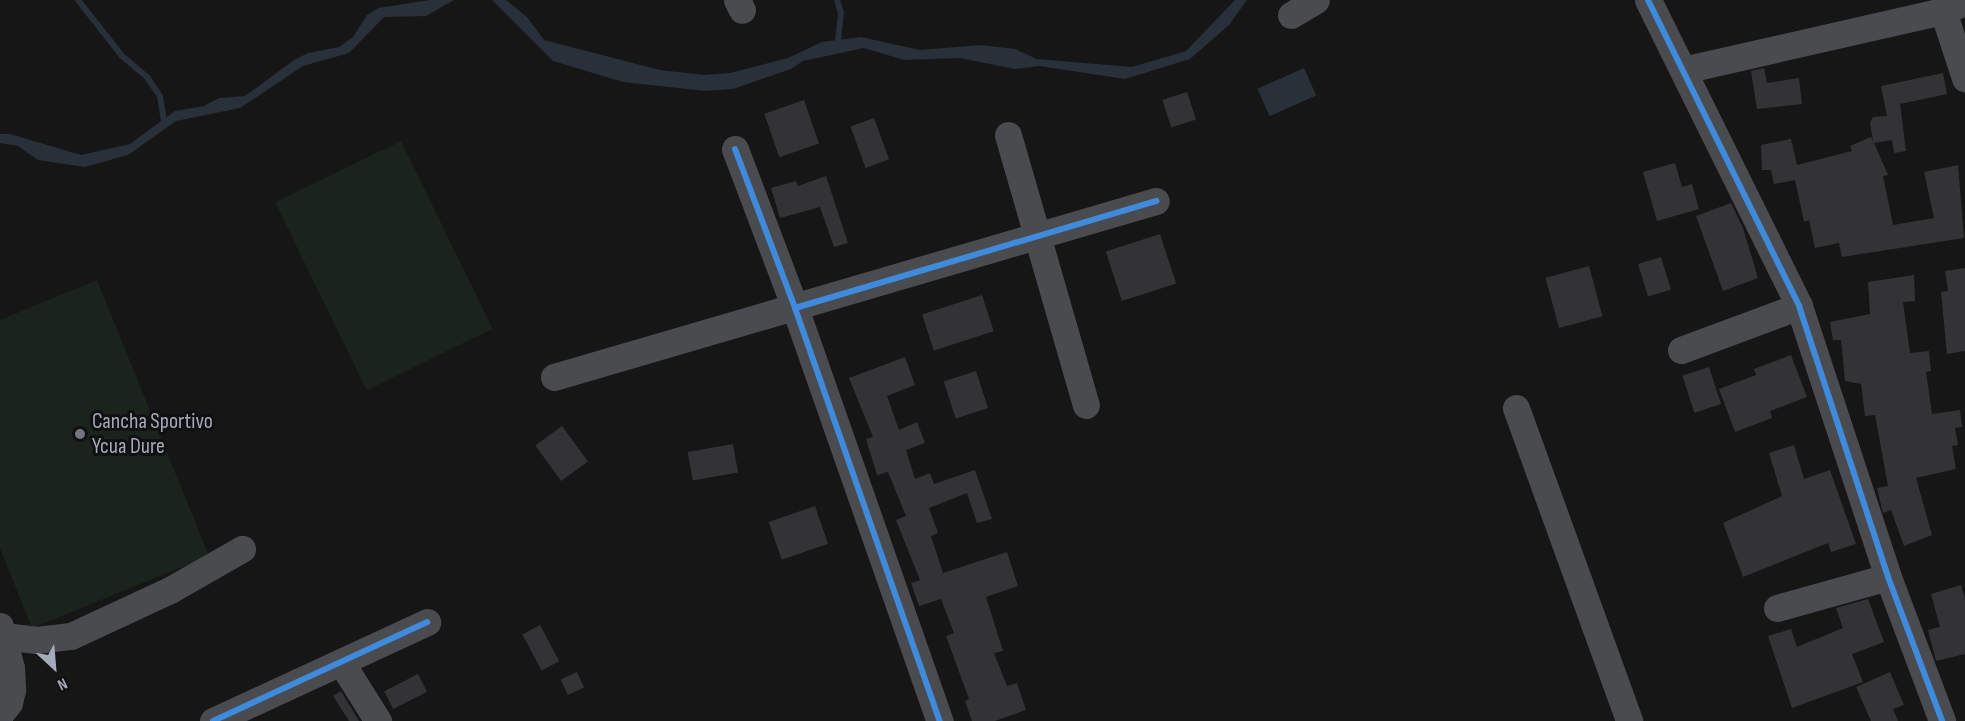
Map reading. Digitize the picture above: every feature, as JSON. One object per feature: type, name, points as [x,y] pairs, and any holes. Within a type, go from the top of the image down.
[{"type":"street","points":[[1292,15],[1316,0]]},
{"type":"street","points":[[1648,0],[1799,306],[1888,577],[1942,721]]},
{"type":"street","points":[[1683,70],[1954,6],[1965,78]]},
{"type":"street","points":[[1008,135],[1034,237],[1086,405]]},
{"type":"street","points":[[735,148],[795,308],[940,721]]},
{"type":"street","points":[[554,377],[1156,201]]},
{"type":"street","points":[[1681,350],[1799,306]]},
{"type":"street","points":[[1516,408],[1629,721]]},
{"type":"street","points":[[0,714],[9,703],[12,690],[2,631],[37,640],[70,636],[170,590],[242,549]]},
{"type":"street","points":[[1777,608],[1888,577]]},
{"type":"street","points":[[213,721],[427,622]]},
{"type":"street","points":[[340,662],[378,721]]},
{"type":"shaded area","points":[[430,0],[454,0],[426,16],[384,17],[349,53],[303,66],[240,108],[176,121],[128,155],[85,167],[38,160],[18,146],[0,143],[0,134],[10,134],[81,155],[130,144],[175,111],[204,106],[219,98],[245,96],[294,60],[308,53],[339,47],[353,37],[367,15],[378,8]]},
{"type":"shaded area","points":[[492,0],[506,0],[527,17],[544,40],[660,70],[704,75],[730,73],[788,58],[822,42],[861,37],[920,50],[981,45],[1015,49],[1037,59],[1132,67],[1186,51],[1235,0],[1247,0],[1229,25],[1190,59],[1125,79],[1039,66],[1015,69],[960,58],[904,60],[864,48],[803,61],[791,69],[733,89],[705,91],[623,82],[553,61]]},
{"type":"shaded area","points":[[1304,68],[1316,95],[1270,116],[1257,89]]},
{"type":"shaded area","points":[[401,141],[493,329],[367,390],[275,202]]},
{"type":"shaded area","name":"Cancha Sportivo Ycua Dure","points":[[97,280],[209,556],[32,628],[0,548],[0,320]]},
{"type":"building","points":[[1764,68],[1767,83],[1799,78],[1802,104],[1757,109],[1751,71]]},
{"type":"building","points":[[1943,73],[1947,94],[1900,104],[1906,151],[1894,153],[1892,140],[1874,143],[1888,175],[1883,176],[1893,225],[1934,218],[1924,172],[1958,165],[1964,238],[1842,257],[1839,243],[1815,248],[1809,220],[1804,222],[1795,180],[1774,184],[1771,170],[1762,170],[1761,145],[1791,139],[1797,165],[1852,151],[1850,146],[1871,137],[1873,141],[1870,123],[1873,117],[1887,116],[1881,86]]},
{"type":"building","points":[[1187,92],[1196,120],[1171,128],[1162,100]]},
{"type":"building","points":[[804,100],[819,143],[779,157],[764,114]]},
{"type":"building","points":[[874,118],[889,159],[866,168],[851,127]]},
{"type":"building","points":[[1675,163],[1682,187],[1692,184],[1699,209],[1657,221],[1643,172]]},
{"type":"building","points":[[826,176],[848,243],[834,247],[820,207],[780,218],[771,188],[796,181],[798,186]]},
{"type":"building","points":[[1731,203],[1743,228],[1758,278],[1723,291],[1696,216]]},
{"type":"building","points":[[1160,234],[1176,283],[1122,301],[1106,252]]},
{"type":"building","points":[[1661,257],[1671,290],[1648,297],[1638,264]]},
{"type":"building","points":[[1589,266],[1602,316],[1559,328],[1546,278]]},
{"type":"building","points":[[1965,268],[1965,351],[1947,354],[1941,292],[1948,291],[1945,271]]},
{"type":"building","points":[[1914,275],[1915,301],[1903,302],[1910,353],[1929,351],[1931,371],[1926,372],[1932,414],[1960,410],[1962,427],[1955,428],[1958,445],[1952,446],[1956,469],[1916,478],[1932,535],[1904,546],[1891,510],[1883,513],[1877,488],[1888,486],[1875,415],[1865,416],[1861,384],[1845,381],[1841,340],[1833,340],[1830,322],[1870,314],[1868,282]]},
{"type":"building","points":[[982,295],[994,331],[934,351],[922,314]]},
{"type":"building","points":[[1791,355],[1807,397],[1770,411],[1772,418],[1735,432],[1719,389],[1756,375],[1754,369]]},
{"type":"building","points":[[905,357],[915,385],[887,396],[899,430],[917,422],[925,443],[906,450],[915,479],[930,473],[934,484],[975,470],[992,519],[977,523],[967,493],[929,508],[938,533],[931,536],[943,573],[1007,552],[1018,586],[986,597],[1003,651],[994,653],[1007,686],[1017,683],[1026,710],[995,721],[972,721],[965,701],[969,699],[946,636],[954,633],[941,599],[919,606],[911,583],[920,580],[896,520],[906,516],[888,472],[877,475],[866,439],[873,437],[849,378]]},
{"type":"building","points":[[1709,367],[1721,404],[1694,413],[1682,376]]},
{"type":"building","points":[[976,371],[988,408],[956,419],[944,382]]},
{"type":"building","points":[[562,426],[588,462],[561,481],[535,445]]},
{"type":"building","points":[[733,444],[738,473],[693,481],[688,452]]},
{"type":"building","points":[[1794,445],[1804,479],[1830,470],[1856,544],[1831,552],[1828,543],[1743,577],[1723,523],[1782,496],[1769,453]]},
{"type":"building","points":[[815,506],[828,544],[782,560],[769,522]]},
{"type":"building","points":[[1961,585],[1965,599],[1965,654],[1936,661],[1928,630],[1940,627],[1931,594]]},
{"type":"building","points":[[1868,599],[1884,642],[1852,654],[1863,682],[1792,708],[1768,636],[1791,629],[1797,647],[1843,628],[1836,608]]},
{"type":"building","points":[[540,625],[559,661],[542,671],[522,634]]},
{"type":"building","points":[[577,672],[584,687],[568,695],[561,680]]},
{"type":"building","points":[[1890,672],[1904,705],[1893,709],[1898,721],[1871,721],[1856,687]]},
{"type":"building","points":[[418,674],[427,692],[393,709],[384,691]]},
{"type":"building","points":[[341,691],[359,721],[349,721],[333,696]]},
{"type":"waterway","points":[[78,0],[122,56],[147,77],[160,96],[164,122]]},
{"type":"waterway","points":[[837,0],[841,12],[838,43]]},
{"type":"cycle path","points":[[1648,0],[1799,306],[1888,577],[1942,721]]},
{"type":"cycle path","points":[[735,149],[795,308],[940,721]]},
{"type":"cycle path","points":[[795,308],[1156,201]]},
{"type":"cycle path","points":[[213,721],[427,622]]},
{"type":"place","name":"Cancha Sportivo Ycua Dure","points":[[80,434]]}]
